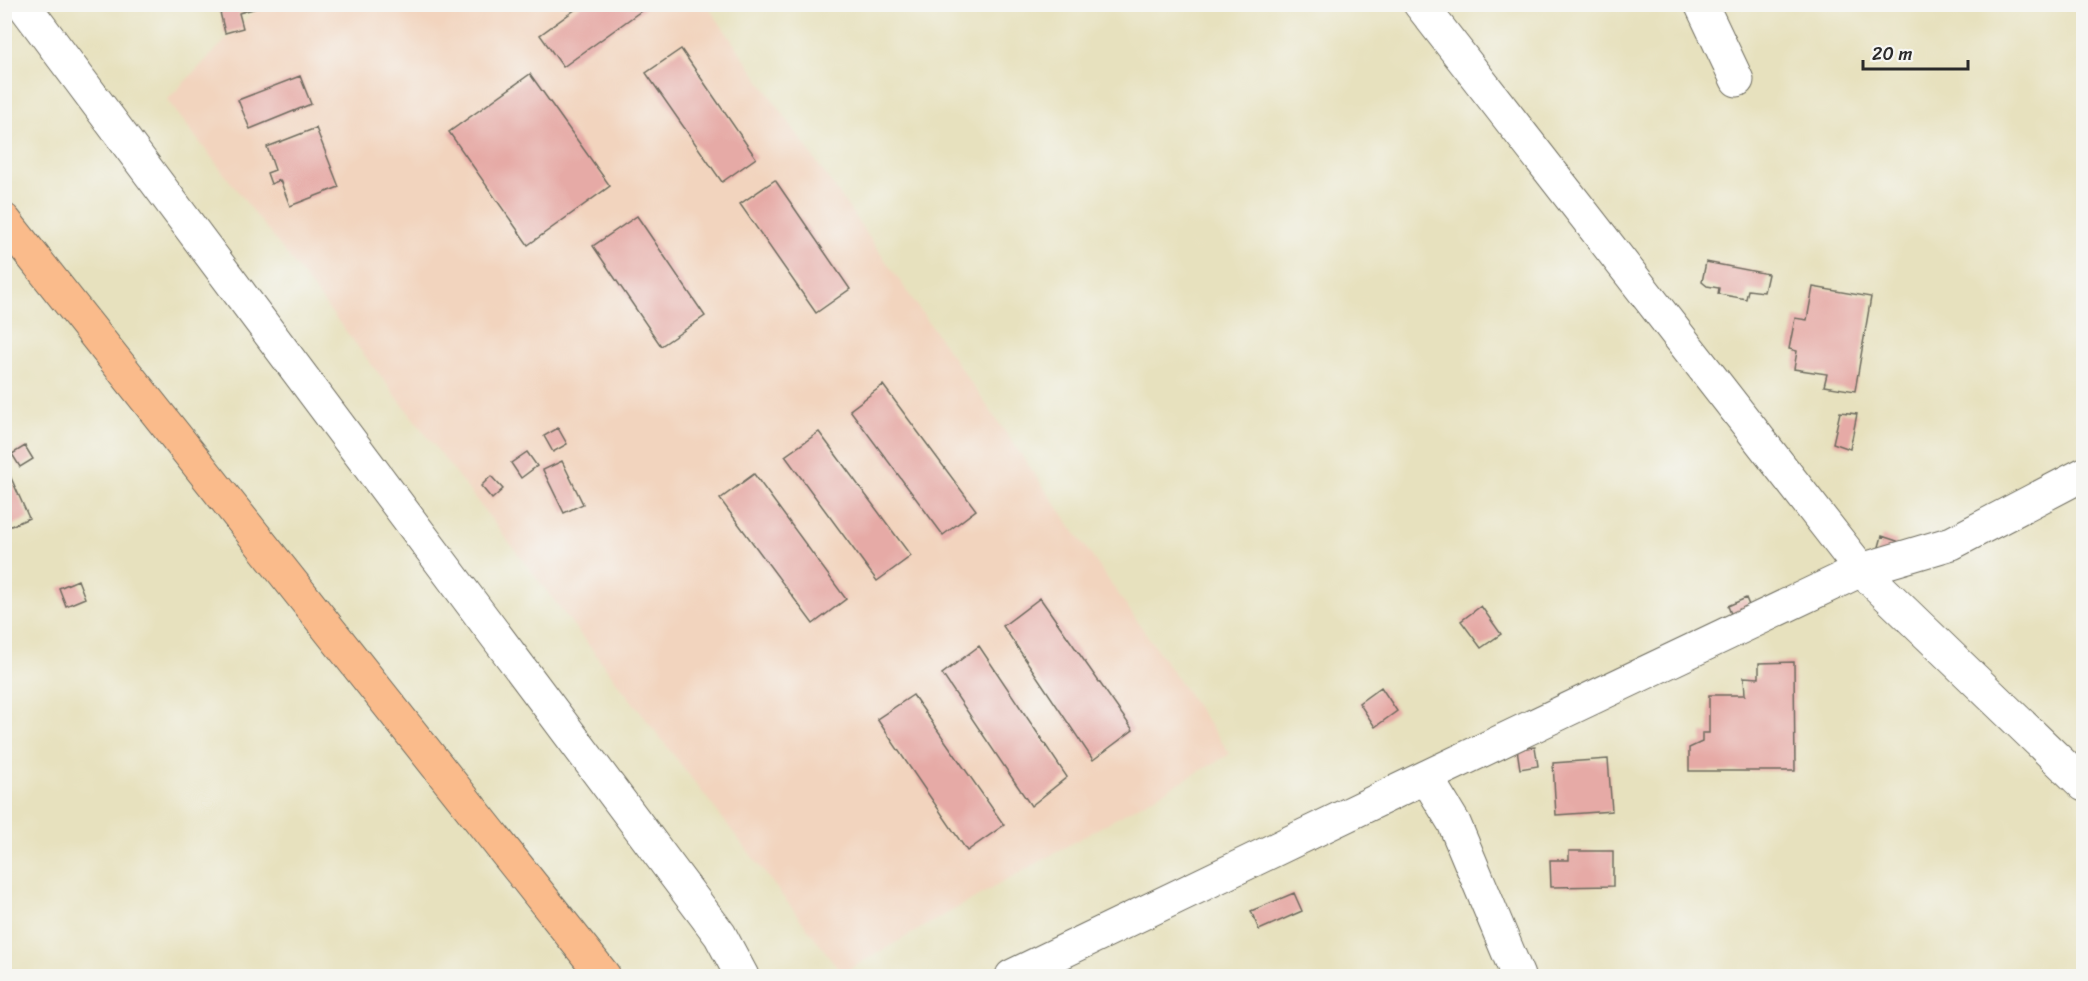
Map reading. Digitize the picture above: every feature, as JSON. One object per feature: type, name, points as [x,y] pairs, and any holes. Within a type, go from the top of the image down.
[{"type":"highway","points":[[4,220],[604,976]]},
{"type":"street","points":[[23,4],[720,935],[742,976]]},
{"type":"street","points":[[1420,4],[1861,570],[2084,785]]},
{"type":"street","points":[[1701,4],[1737,80]]},
{"type":"street","points":[[1012,976],[1861,570],[1952,543],[2084,474]]},
{"type":"street","points":[[1426,777],[1454,823],[1518,976]]},
{"type":"shaded area","points":[[260,5],[707,5],[1230,754],[842,973],[167,100]]},
{"type":"building","points":[[218,4],[267,5],[239,13],[243,28],[225,33]]},
{"type":"building","points":[[583,4],[646,4],[648,6],[563,67],[540,35]]},
{"type":"building","points":[[681,49],[756,158],[722,182],[646,73]]},
{"type":"building","points":[[530,74],[610,186],[528,245],[449,132]]},
{"type":"building","points":[[300,76],[311,104],[250,129],[238,100]]},
{"type":"building","points":[[316,128],[339,187],[290,206],[280,180],[271,184],[267,173],[275,170],[267,147]]},
{"type":"building","points":[[775,180],[850,289],[816,313],[740,204]]},
{"type":"building","points":[[637,216],[705,316],[661,346],[593,246]]},
{"type":"building","points":[[1706,262],[1768,274],[1764,292],[1748,290],[1746,299],[1718,294],[1719,288],[1707,286],[1702,282]]},
{"type":"building","points":[[1813,287],[1871,297],[1855,391],[1824,386],[1827,374],[1794,369],[1797,351],[1789,349],[1795,318],[1807,320]]},
{"type":"building","points":[[883,385],[976,510],[943,535],[850,410]]},
{"type":"building","points":[[1840,412],[1857,414],[1850,449],[1833,443]]},
{"type":"building","points":[[558,428],[567,444],[553,452],[544,436]]},
{"type":"building","points":[[819,432],[911,556],[877,581],[785,456]]},
{"type":"building","points":[[25,446],[33,459],[20,467],[12,454]]},
{"type":"building","points":[[527,452],[537,466],[521,478],[511,463]]},
{"type":"building","points":[[562,461],[583,504],[564,513],[543,470]]},
{"type":"building","points":[[7,469],[29,518],[4,529],[4,470]]},
{"type":"building","points":[[754,474],[846,599],[813,624],[720,499]]},
{"type":"building","points":[[491,476],[503,489],[492,499],[481,486]]},
{"type":"building","points":[[1882,536],[1897,541],[1892,559],[1877,554]]},
{"type":"building","points":[[78,580],[85,598],[66,606],[59,588]]},
{"type":"building","points":[[1040,598],[1133,730],[1093,760],[1003,626]]},
{"type":"building","points":[[1746,598],[1753,615],[1734,622],[1728,606]]},
{"type":"building","points":[[1481,606],[1501,634],[1481,648],[1461,621]]},
{"type":"building","points":[[979,646],[1067,777],[1031,806],[942,674]]},
{"type":"building","points":[[1794,662],[1795,771],[1689,771],[1689,748],[1702,742],[1702,733],[1709,733],[1709,695],[1745,695],[1744,677],[1759,678],[1759,663]]},
{"type":"building","points":[[1381,687],[1397,711],[1375,727],[1359,703]]},
{"type":"building","points":[[913,695],[1004,825],[967,851],[877,719]]},
{"type":"building","points":[[1535,747],[1538,766],[1520,769],[1517,749]]},
{"type":"building","points":[[1608,759],[1612,811],[1556,815],[1553,763]]},
{"type":"building","points":[[1569,851],[1613,851],[1613,886],[1551,887],[1550,860],[1569,860]]},
{"type":"building","points":[[1294,893],[1302,911],[1259,930],[1251,911]]}]
